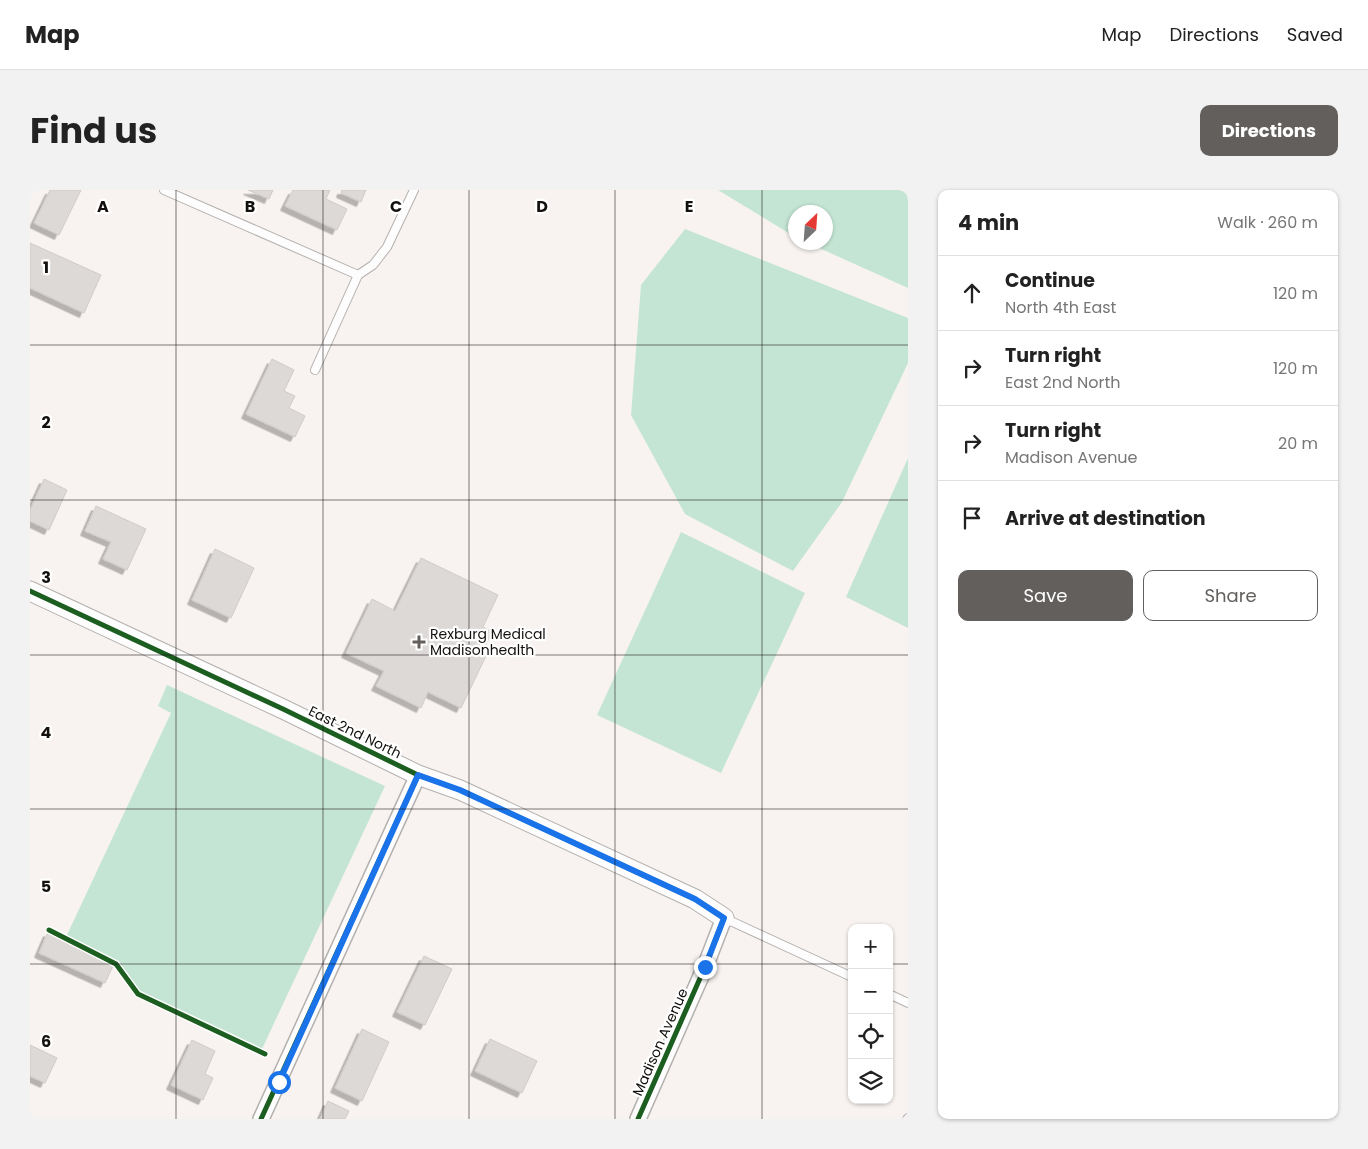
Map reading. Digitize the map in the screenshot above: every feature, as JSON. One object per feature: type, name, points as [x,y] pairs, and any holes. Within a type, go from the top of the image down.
[{"type":"street","name":"East 2nd North","points":[[30,591],[283,709],[418,775],[460,790],[695,899],[724,918]]},
{"type":"street","points":[[261,1119],[418,775]]},
{"type":"street","name":"Madison Avenue","points":[[638,1119],[701,976],[724,918]]},
{"type":"lane","points":[[164,190],[358,275]]},
{"type":"lane","points":[[314,370],[358,275],[373,266],[387,247],[414,190]]},
{"type":"lane","points":[[724,918],[848,975]]},
{"type":"lane","points":[[893,996],[908,1003]]},
{"type":"green space","points":[[718,190],[908,190],[908,288],[824,250],[833,250],[833,205],[788,205],[788,233]]},
{"type":"green space","points":[[685,229],[908,318],[908,363],[842,502],[793,571],[685,514],[631,415],[641,285]]},
{"type":"green space","points":[[908,458],[908,628],[846,597]]},
{"type":"green space","points":[[681,532],[805,593],[721,773],[597,715]]},
{"type":"green space","points":[[167,685],[385,786],[262,1049],[140,992],[119,963],[66,937],[171,713],[158,706]]},
{"type":"building","points":[[50,190],[81,190],[59,235],[34,223]]},
{"type":"building","points":[[248,190],[273,190],[269,199]]},
{"type":"building","points":[[293,190],[330,190],[326,199],[347,209],[337,230],[285,206]]},
{"type":"building","points":[[342,190],[366,190],[361,202],[341,193]]},
{"type":"building","points":[[30,243],[101,275],[84,313],[30,288]]},
{"type":"building","points":[[272,359],[294,370],[284,391],[295,396],[289,408],[305,416],[295,437],[246,414]]},
{"type":"building","points":[[44,479],[67,490],[49,530],[30,521],[30,510]]},
{"type":"building","points":[[96,506],[146,529],[127,570],[103,559],[111,542],[85,531]]},
{"type":"building","points":[[215,549],[254,568],[231,618],[192,600]]},
{"type":"building","name":"Rexburg Medical Madisonhealth","points":[[421,558],[498,595],[483,627],[492,632],[482,652],[487,654],[461,708],[428,692],[421,708],[376,686],[384,671],[346,653],[372,599],[395,611]]},
{"type":"building","points":[[48,932],[114,964],[105,983],[39,953]]},
{"type":"building","points":[[424,956],[452,969],[425,1025],[397,1012]]},
{"type":"building","points":[[362,1029],[389,1042],[362,1101],[335,1088]]},
{"type":"building","points":[[490,1039],[537,1061],[522,1093],[475,1071]]},
{"type":"building","points":[[192,1040],[215,1051],[205,1074],[213,1078],[203,1100],[171,1085]]},
{"type":"building","points":[[30,1045],[57,1058],[45,1083],[30,1076]]},
{"type":"building","points":[[328,1101],[349,1111],[345,1119],[320,1119]]},
{"type":"cycle path","points":[[30,591],[283,709],[418,775],[460,790],[695,899],[724,918],[705,967],[638,1119]]},
{"type":"cycle path","points":[[261,1119],[418,775]]},
{"type":"cycle path","points":[[49,930],[116,964],[138,994],[265,1054]]},
{"type":"place","name":"Rexburg Medical Madisonhealth","points":[[419,642]]},
{"type":"route","points":[[279,1082],[418,775],[460,790],[695,899],[724,918],[705,967]]}]
